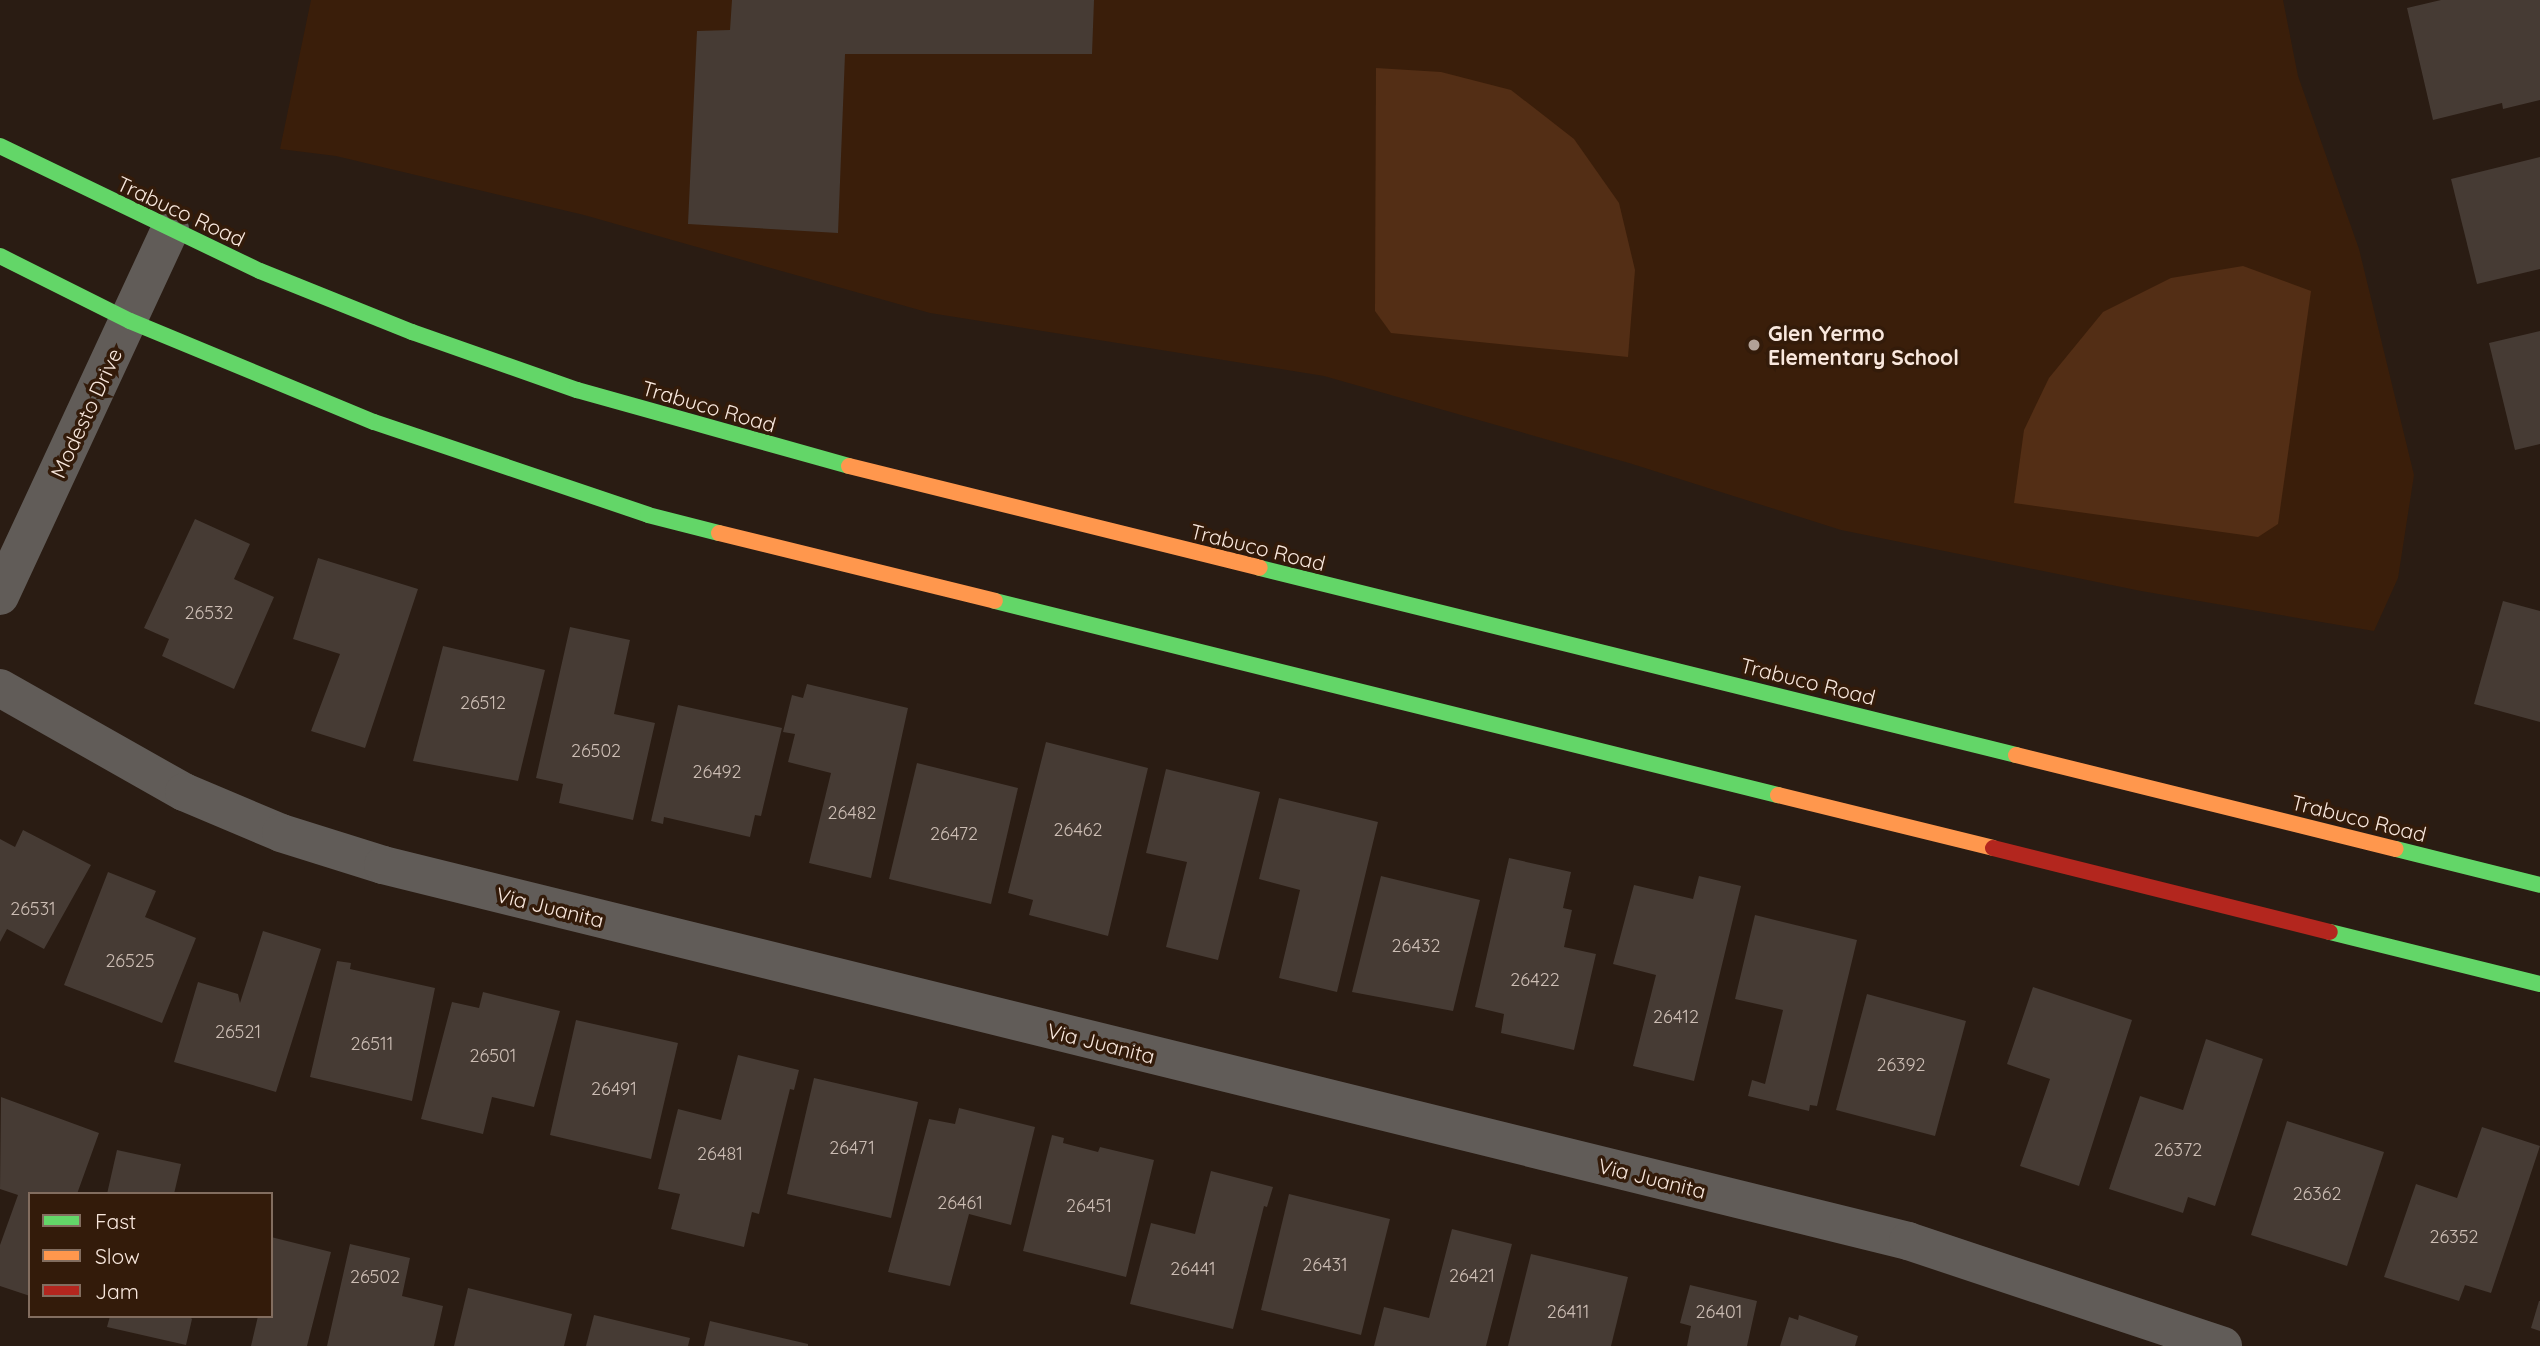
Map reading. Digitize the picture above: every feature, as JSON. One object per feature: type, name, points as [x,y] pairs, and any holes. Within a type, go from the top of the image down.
[{"type":"main road","name":"Trabuco Road","points":[[0,146],[170,229],[412,332],[577,390],[752,442],[2540,885]]},
{"type":"main road","points":[[0,256],[130,321],[424,440],[524,477],[710,532],[2540,984]]},
{"type":"street","name":"Modesto Drive","points":[[0,596],[130,321],[170,229]]},
{"type":"street","name":"Via Juanita","points":[[0,688],[184,792],[281,833],[383,865],[1908,1241],[2223,1346]]},
{"type":"shaded area","name":"Glen Yermo Elementary School","points":[[311,0],[2283,0],[2298,76],[2359,249],[2414,475],[2398,578],[2374,631],[2141,591],[1841,530],[1629,463],[1324,376],[930,313],[584,215],[336,156],[280,149]]},
{"type":"shaded area","points":[[1376,68],[1441,72],[1511,90],[1574,139],[1619,203],[1635,270],[1628,357],[1391,333],[1375,311]]},
{"type":"shaded area","points":[[2243,266],[2311,291],[2278,524],[2258,537],[2014,503],[2024,430],[2049,378],[2103,312],[2171,278]]},
{"type":"building","points":[[732,0],[1094,0],[1092,54],[845,54],[838,233],[688,224],[697,31],[730,30]]},
{"type":"building","points":[[2441,0],[2540,0],[2540,100],[2503,109],[2502,103],[2433,120],[2407,8]]},
{"type":"building","points":[[2540,157],[2540,269],[2477,284],[2451,179]]},
{"type":"building","points":[[2540,331],[2540,444],[2515,450],[2489,343]]},
{"type":"building","points":[[195,519],[250,544],[234,579],[274,597],[234,689],[162,656],[169,639],[144,628]]},
{"type":"building","points":[[318,558],[418,589],[365,748],[311,731],[340,654],[293,639]]},
{"type":"building","points":[[2503,601],[2540,611],[2540,722],[2474,704]]},
{"type":"building","points":[[570,627],[630,640],[614,714],[655,723],[633,820],[559,803],[563,784],[536,778]]},
{"type":"building","points":[[443,646],[545,670],[518,781],[413,761]]},
{"type":"building","points":[[807,684],[908,708],[871,878],[809,863],[831,773],[788,762],[795,734],[783,732],[792,695],[803,698]]},
{"type":"building","points":[[678,705],[782,728],[761,816],[755,815],[750,837],[664,817],[663,824],[651,821]]},
{"type":"building","points":[[1046,742],[1148,768],[1108,936],[1029,915],[1033,900],[1008,893]]},
{"type":"building","points":[[917,763],[1018,788],[991,904],[889,879]]},
{"type":"building","points":[[1166,769],[1260,792],[1218,960],[1166,947],[1187,862],[1146,853]]},
{"type":"building","points":[[1279,798],[1378,822],[1337,992],[1279,978],[1300,890],[1259,879]]},
{"type":"building","points":[[23,830],[91,865],[44,949],[7,929],[0,942],[0,839],[15,847]]},
{"type":"building","points":[[1509,858],[1571,872],[1563,908],[1572,910],[1564,947],[1596,954],[1574,1050],[1501,1033],[1504,1014],[1475,1007]]},
{"type":"building","points":[[108,872],[156,891],[145,917],[196,938],[162,1023],[64,985]]},
{"type":"building","points":[[1381,876],[1480,900],[1453,1011],[1352,992]]},
{"type":"building","points":[[1699,876],[1741,886],[1694,1081],[1633,1066],[1656,975],[1613,964],[1634,885],[1693,899]]},
{"type":"building","points":[[1755,915],[1857,940],[1817,1106],[1810,1105],[1809,1111],[1748,1096],[1752,1080],[1765,1084],[1783,1010],[1735,999]]},
{"type":"building","points":[[263,931],[321,949],[276,1092],[174,1062],[198,982],[238,994],[240,1003]]},
{"type":"building","points":[[337,961],[351,963],[350,969],[435,988],[412,1101],[310,1077]]},
{"type":"building","points":[[2033,987],[2132,1020],[2079,1186],[2020,1166],[2050,1079],[2007,1064]]},
{"type":"building","points":[[483,992],[560,1011],[534,1107],[492,1097],[483,1134],[421,1119],[452,1002],[479,1008]]},
{"type":"building","points":[[1867,994],[1966,1021],[1935,1136],[1836,1110]]},
{"type":"building","points":[[576,1020],[678,1043],[651,1159],[550,1135]]},
{"type":"building","points":[[2206,1039],[2263,1059],[2215,1206],[2188,1197],[2183,1213],[2109,1189],[2140,1096],[2183,1110]]},
{"type":"building","points":[[738,1055],[799,1070],[794,1090],[790,1089],[759,1214],[752,1212],[744,1247],[671,1229],[680,1194],[658,1189],[678,1109],[721,1120]]},
{"type":"building","points":[[814,1078],[918,1102],[891,1218],[787,1194]]},
{"type":"building","points":[[1,1097],[99,1133],[78,1192],[28,1192],[28,1295],[0,1286],[0,1245],[18,1195],[0,1189]]},
{"type":"building","points":[[959,1108],[1035,1127],[1011,1225],[969,1214],[950,1286],[888,1272],[929,1119],[955,1124]]},
{"type":"building","points":[[2287,1121],[2384,1152],[2347,1266],[2251,1235]]},
{"type":"building","points":[[2482,1127],[2540,1146],[2491,1293],[2465,1285],[2459,1301],[2384,1277],[2416,1184],[2457,1198]]},
{"type":"building","points":[[1052,1135],[1064,1138],[1063,1143],[1098,1152],[1100,1147],[1154,1160],[1126,1277],[1023,1251]]},
{"type":"building","points":[[117,1150],[181,1164],[174,1192],[107,1192]]},
{"type":"building","points":[[1211,1171],[1273,1187],[1267,1207],[1264,1206],[1233,1329],[1130,1304],[1151,1223],[1195,1234]]},
{"type":"building","points":[[1289,1194],[1390,1219],[1361,1335],[1261,1310]]},
{"type":"building","points":[[1452,1229],[1512,1244],[1486,1346],[1374,1346],[1384,1307],[1429,1318]]},
{"type":"building","points":[[273,1238],[331,1252],[307,1346],[251,1346],[258,1318],[273,1318]]},
{"type":"building","points":[[350,1244],[410,1258],[402,1296],[443,1306],[434,1346],[327,1346]]},
{"type":"building","points":[[1531,1254],[1628,1277],[1611,1346],[1508,1346]]},
{"type":"building","points":[[1690,1285],[1757,1301],[1747,1346],[1687,1346],[1691,1326],[1680,1323]]},
{"type":"building","points":[[468,1288],[572,1314],[564,1346],[454,1346]]},
{"type":"building","points":[[2540,1301],[2540,1331],[2531,1328]]},
{"type":"building","points":[[594,1315],[690,1338],[688,1346],[586,1346]]},
{"type":"building","points":[[1799,1315],[1858,1336],[1855,1346],[1780,1346],[1789,1317],[1798,1320]]},
{"type":"building","points":[[109,1318],[192,1319],[186,1345],[107,1327]]},
{"type":"building","points":[[710,1321],[808,1344],[808,1346],[704,1346]]},
{"type":"traffic: fast","points":[[0,146],[260,271],[412,332],[577,390],[849,466]]},
{"type":"traffic: fast","points":[[0,256],[130,321],[374,422],[648,515],[719,533]]},
{"type":"traffic: fast","points":[[1260,568],[2016,755]]},
{"type":"traffic: fast","points":[[995,601],[1778,795]]},
{"type":"traffic: fast","points":[[2396,849],[2540,885]]},
{"type":"traffic: fast","points":[[2330,932],[2540,984]]},
{"type":"traffic: slow","points":[[849,466],[1260,568]]},
{"type":"traffic: slow","points":[[719,533],[995,601]]},
{"type":"traffic: slow","points":[[2016,755],[2396,849]]},
{"type":"traffic: slow","points":[[1778,795],[1993,848]]},
{"type":"traffic: jam","points":[[1993,848],[2330,932]]},
{"type":"place","name":"Glen Yermo Elementary School","points":[[1754,345]]}]
